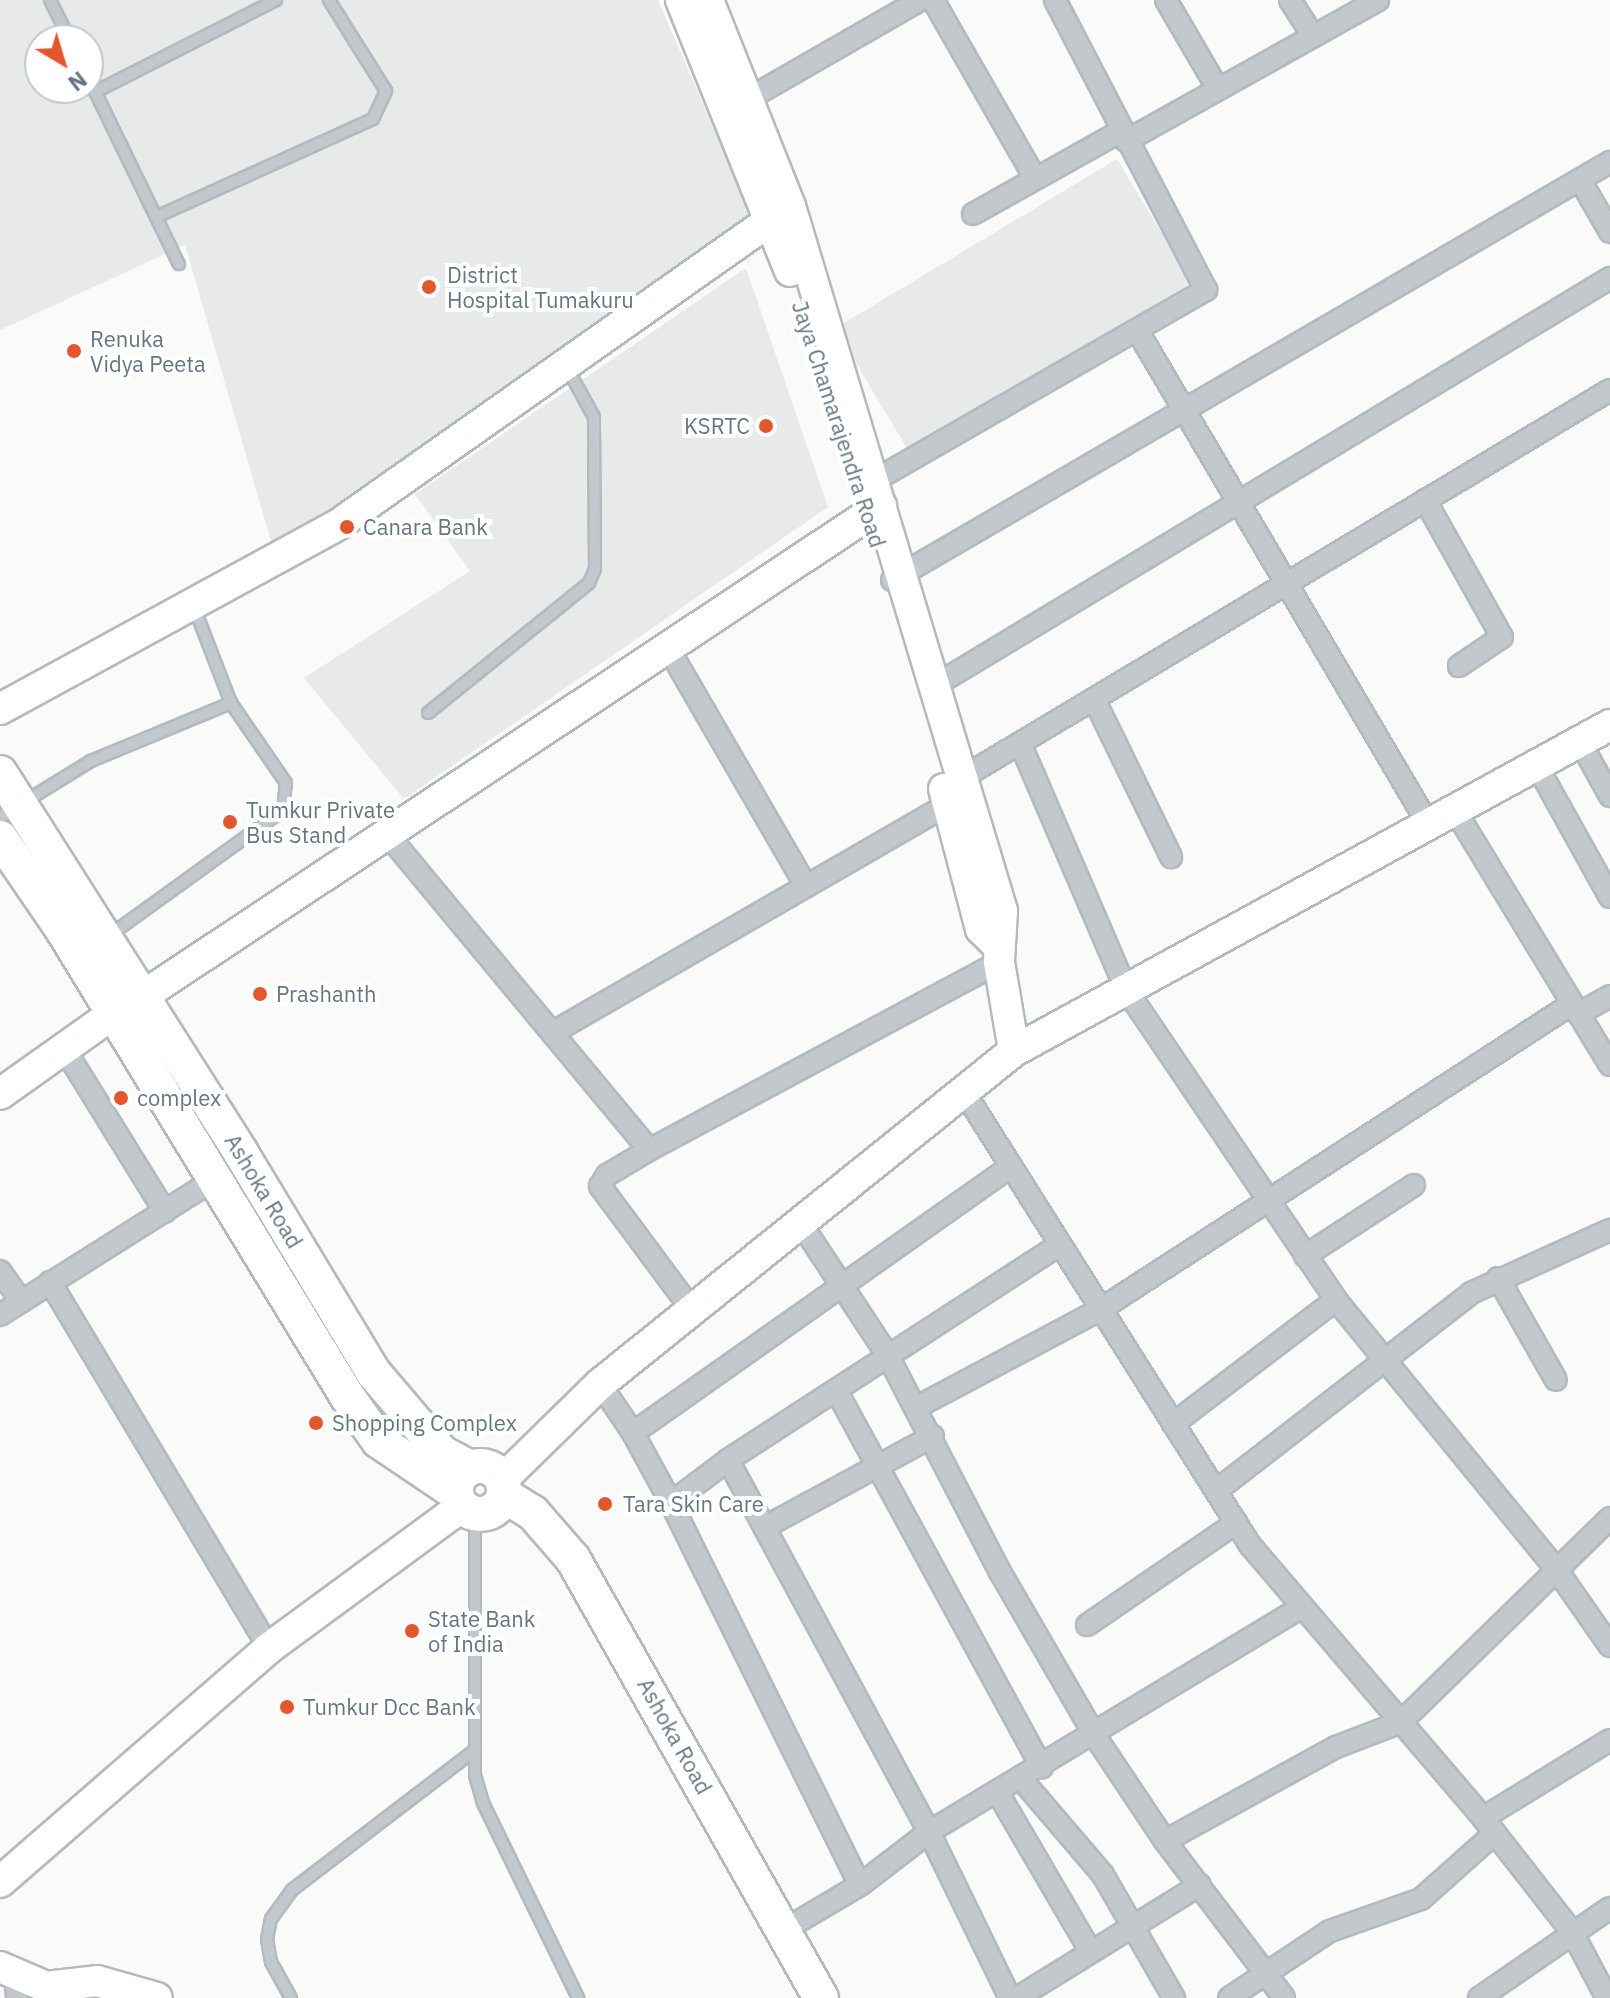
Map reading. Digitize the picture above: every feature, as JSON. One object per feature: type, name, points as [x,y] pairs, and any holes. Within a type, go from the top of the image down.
[{"type":"main road","name":"Jaya Chamarajendra Road","points":[[681,0],[781,213]]},
{"type":"main road","name":"Jaya Chamarajendra Road","points":[[708,0],[748,99],[781,213],[872,497],[951,790],[1002,911],[999,954],[1014,1051]]},
{"type":"main road","points":[[0,709],[194,606],[339,524],[781,213]]},
{"type":"main road","points":[[143,996],[668,648],[872,497]]},
{"type":"main road","name":"Jaya Chamarajendra Road","points":[[895,579],[934,686],[951,790]]},
{"type":"main road","points":[[0,1882],[269,1648],[480,1495],[600,1384],[1014,1051],[1443,820],[1610,725]]},
{"type":"main road","name":"Ashoka Road","points":[[0,773],[11,811],[105,938],[143,996],[373,1372],[480,1495],[531,1540],[560,1575],[634,1694],[797,1998]]},
{"type":"main road","name":"Ashoka Road","points":[[0,838],[63,930],[111,1015],[217,1178],[311,1340],[379,1441],[480,1495],[533,1513],[573,1559],[821,1998]]},
{"type":"main road","points":[[0,1094],[62,1045],[111,1015]]},
{"type":"main road","points":[[10,1979],[63,1992],[97,1981],[157,1998]]},
{"type":"street","points":[[748,99],[920,0]]},
{"type":"street","points":[[933,0],[1035,178]]},
{"type":"street","points":[[872,497],[1206,290],[1055,0]]},
{"type":"street","points":[[1166,0],[1218,89]]},
{"type":"street","points":[[1290,0],[1313,36]]},
{"type":"street","points":[[973,214],[1035,178],[1218,89],[1373,1]]},
{"type":"street","points":[[895,579],[1610,162]]},
{"type":"street","points":[[1580,180],[1610,232]]},
{"type":"street","points":[[934,686],[1610,278]]},
{"type":"street","points":[[1137,330],[1284,585],[1575,1009],[1610,1065]]},
{"type":"street","points":[[552,1033],[806,886],[1020,743],[1610,390]]},
{"type":"street","points":[[1425,500],[1502,637],[1459,666]]},
{"type":"street","points":[[668,648],[806,886]]},
{"type":"street","points":[[1094,699],[1171,857]]},
{"type":"street","points":[[1580,742],[1610,796]]},
{"type":"street","points":[[1020,743],[1127,991],[1336,1300],[1556,1569],[1602,1620],[1610,1646]]},
{"type":"street","points":[[1537,766],[1610,897]]},
{"type":"street","points":[[387,834],[649,1150]]},
{"type":"street","points":[[692,1310],[600,1186],[607,1175],[999,954]]},
{"type":"street","points":[[917,1407],[1101,1309],[1268,1200],[1575,1009],[1610,996]]},
{"type":"street","points":[[62,1045],[165,1212]]},
{"type":"street","points":[[963,1090],[1236,1523],[1302,1607],[1489,1825],[1572,1932],[1607,1998]]},
{"type":"street","points":[[633,1433],[1011,1166]]},
{"type":"street","points":[[0,1315],[217,1178]]},
{"type":"street","points":[[1305,1256],[1414,1185]]},
{"type":"street","points":[[800,1222],[888,1356],[933,1436],[1000,1572],[1095,1736],[1165,1841],[1284,1998]]},
{"type":"street","points":[[1216,1491],[1386,1359],[1498,1278],[1610,1230]]},
{"type":"street","points":[[671,1503],[728,1460],[1060,1244]]},
{"type":"street","points":[[0,1271],[21,1301]]},
{"type":"street","points":[[1498,1278],[1556,1380]]},
{"type":"street","points":[[50,1282],[269,1648]]},
{"type":"street","points":[[1173,1424],[1336,1300]]},
{"type":"street","points":[[600,1384],[633,1433],[671,1503],[860,1885]]},
{"type":"street","points":[[836,1390],[1042,1768]]},
{"type":"street","points":[[765,1527],[933,1436]]},
{"type":"street","points":[[728,1460],[929,1832],[1010,1998]]},
{"type":"street","points":[[1165,1841],[1336,1747],[1401,1722],[1610,1518]]},
{"type":"street","points":[[1087,1625],[1236,1523]]},
{"type":"street","points":[[784,1930],[860,1885],[929,1832],[1042,1768],[1302,1607]]},
{"type":"street","points":[[1229,1998],[1330,1931],[1421,1899],[1489,1825],[1610,1740]]},
{"type":"street","points":[[1022,1780],[1089,1856],[1174,1998]]},
{"type":"street","points":[[998,1793],[1091,1952]]},
{"type":"street","points":[[1017,1998],[1200,1885]]},
{"type":"street","points":[[1479,1998],[1610,1908]]},
{"type":"lane","points":[[50,0],[62,24]]},
{"type":"lane","points":[[104,87],[276,0]]},
{"type":"lane","points":[[156,217],[373,119],[386,91],[329,0]]},
{"type":"lane","points":[[101,104],[179,264]]},
{"type":"lane","points":[[428,713],[577,596],[595,569],[594,417],[565,364]]},
{"type":"lane","points":[[105,938],[283,810],[286,783],[231,703],[194,606]]},
{"type":"lane","points":[[11,811],[91,761],[231,703]]},
{"type":"lane","points":[[480,1495],[475,1750],[483,1803],[578,1998]]},
{"type":"lane","points":[[291,1998],[271,1962],[267,1939],[271,1919],[292,1890],[475,1750]]},
{"type":"shaded area","name":"District Hospital Tumakuru","points":[[0,0],[658,0],[755,224],[273,548],[185,245],[0,330]]},
{"type":"shaded area","points":[[1117,159],[1191,282],[909,452],[835,328]]},
{"type":"shaded area","points":[[746,268],[828,507],[404,799],[304,678],[470,571],[415,494]]},
{"type":"place","name":"District Hospital Tumakuru","points":[[429,287]]},
{"type":"place","name":"Renuka Vidya Peeta","points":[[74,351]]},
{"type":"place","name":"KSRTC","points":[[766,426]]},
{"type":"place","name":"Canara Bank","points":[[347,527]]},
{"type":"place","name":"Tumkur Private Bus Stand","points":[[230,822]]},
{"type":"place","name":"Prashanth","points":[[260,994]]},
{"type":"place","name":"complex","points":[[121,1098]]},
{"type":"place","name":"Shopping Complex","points":[[316,1423]]},
{"type":"place","name":"Tara Skin Care","points":[[605,1504]]},
{"type":"place","name":"State Bank of India","points":[[412,1631]]},
{"type":"place","name":"Tumkur Dcc Bank","points":[[287,1707]]}]
